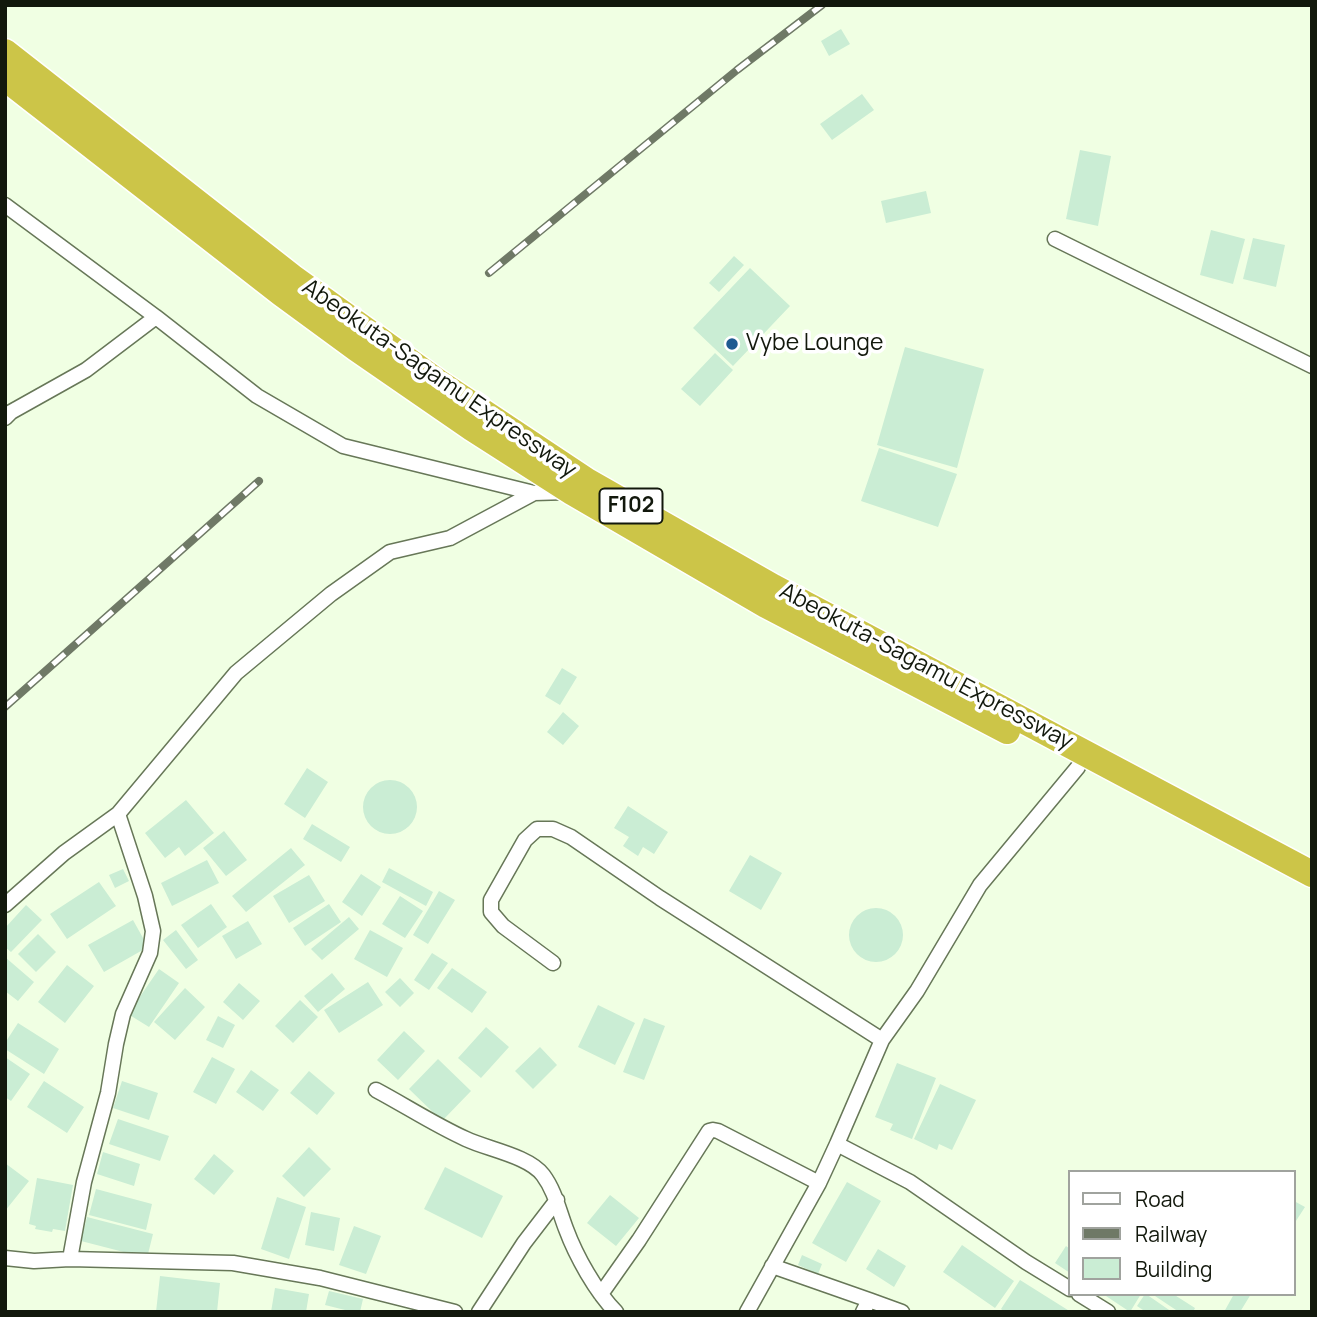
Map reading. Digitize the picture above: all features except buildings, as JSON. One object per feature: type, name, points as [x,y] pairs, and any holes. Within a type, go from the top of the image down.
[{"type":"highway","name":"Abeokuta-Sagamu Expressway","points":[[5,52],[303,285],[579,486],[766,605],[1312,892]]},
{"type":"highway","name":"Abeokuta-Sagamu Expressway","points":[[5,78],[291,301],[472,428],[1312,874]]},
{"type":"street","points":[[5,205],[257,396],[343,446],[534,493]]},
{"type":"street","points":[[1055,239],[1312,366]]},
{"type":"street","points":[[5,418],[11,412],[86,370],[156,317]]},
{"type":"street","points":[[5,905],[64,853],[118,814],[236,673],[331,594],[390,552],[450,538],[534,493],[579,486]]},
{"type":"street","points":[[747,1312],[819,1183],[882,1041],[917,991],[980,885],[1078,767]]},
{"type":"street","points":[[70,1259],[84,1182],[108,1093],[122,1014],[150,953],[153,931],[145,896],[118,814]]},
{"type":"street","points":[[554,963],[503,926],[491,912],[491,900],[525,840],[537,829],[553,829],[571,837],[882,1041]]},
{"type":"street","points":[[376,1090],[466,1139],[522,1160],[542,1173],[575,1249],[601,1294],[616,1312]]},
{"type":"street","points":[[601,1294],[709,1131],[718,1131],[819,1183]]},
{"type":"street","points":[[837,1144],[910,1182],[1068,1288]]},
{"type":"street","points":[[479,1312],[556,1200]]},
{"type":"street","points":[[5,1258],[34,1261],[70,1259],[233,1263],[320,1278],[455,1312]]},
{"type":"street","points":[[772,1266],[866,1306],[902,1312]]},
{"type":"street","points":[[1082,1296],[1108,1312]]},
{"type":"railway","points":[[489,273],[737,70],[822,5]]},
{"type":"railway","points":[[5,707],[259,481]]},
{"type":"place","name":"Vybe Lounge","points":[[732,344]]}]
